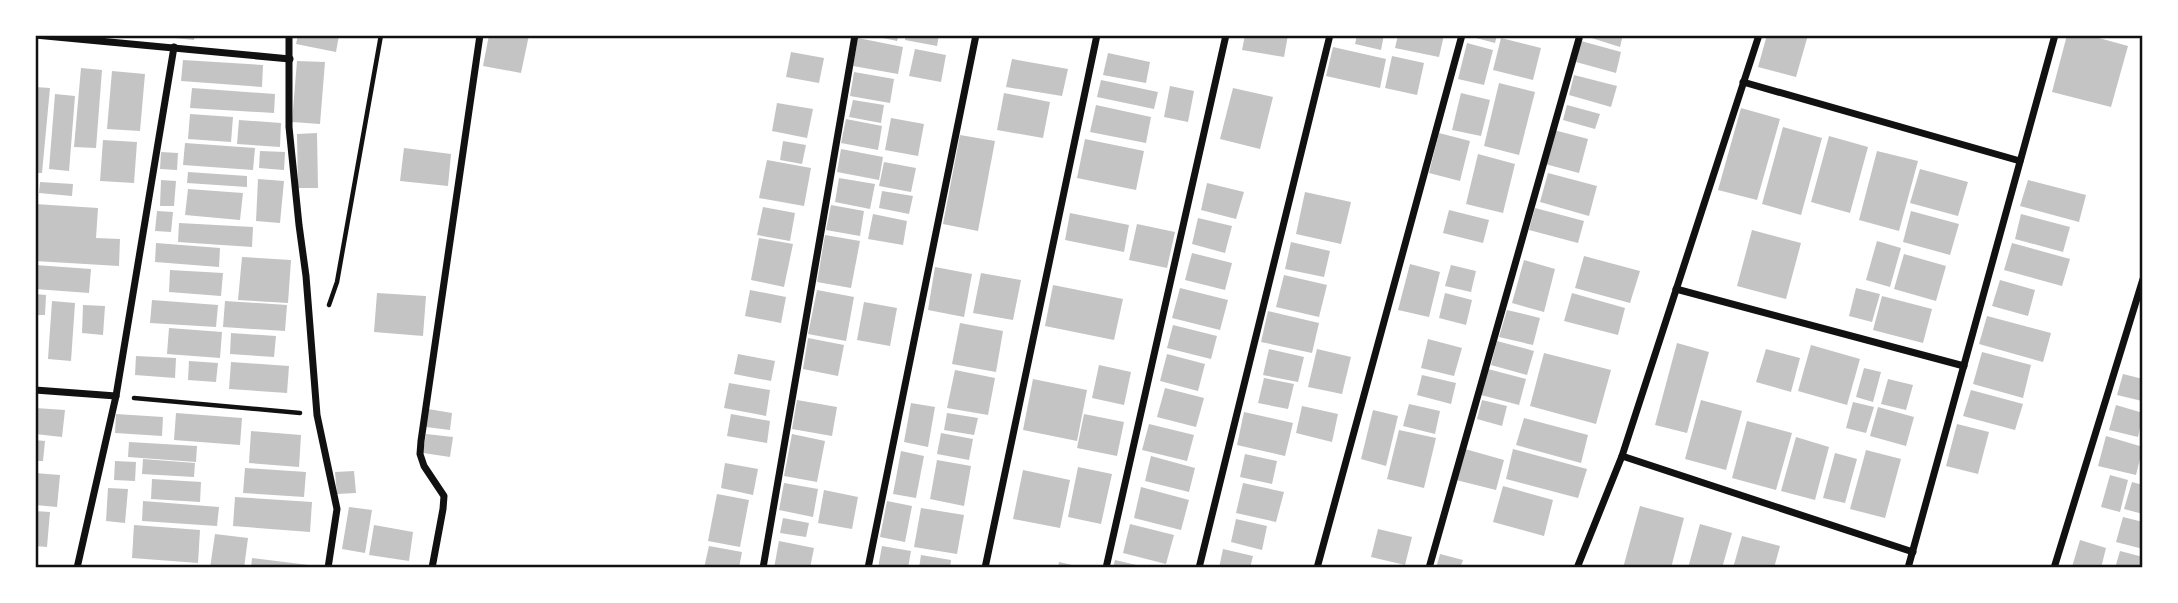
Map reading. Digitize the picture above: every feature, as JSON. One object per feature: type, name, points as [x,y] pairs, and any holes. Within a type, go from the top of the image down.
[{"type":"street","points":[[35,35],[290,58]]},
{"type":"street","points":[[289,35],[289,127],[306,276],[317,415],[337,509],[328,568]]},
{"type":"street","points":[[432,568],[444,496],[424,466],[420,454],[421,441],[480,35]]},
{"type":"street","points":[[763,568],[855,35]]},
{"type":"street","points":[[868,568],[975,35]]},
{"type":"street","points":[[985,568],[1097,35]]},
{"type":"street","points":[[1107,568],[1226,35]]},
{"type":"street","points":[[1199,568],[1330,35]]},
{"type":"street","points":[[1317,568],[1462,35]]},
{"type":"street","points":[[1429,568],[1580,35]]},
{"type":"street","points":[[1577,568],[1622,456],[1759,35]]},
{"type":"street","points":[[1908,568],[2055,35]]},
{"type":"street","points":[[77,568],[116,396],[174,47]]},
{"type":"street","points":[[1743,82],[2020,161]]},
{"type":"street","points":[[2054,568],[2143,279]]},
{"type":"street","points":[[1676,289],[1964,366]]},
{"type":"street","points":[[35,390],[116,396]]},
{"type":"street","points":[[1622,456],[1913,552]]},
{"type":"path","points":[[325,317],[337,282],[381,35]]},
{"type":"path","points":[[116,396],[317,415]]},
{"type":"building","points":[[165,35],[195,35],[194,40]]},
{"type":"building","points":[[298,35],[339,35],[336,52],[296,44]]},
{"type":"building","points":[[489,35],[529,35],[521,73],[483,66]]},
{"type":"building","points":[[869,35],[899,35],[897,41]]},
{"type":"building","points":[[906,35],[939,35],[937,46],[905,40]]},
{"type":"building","points":[[1245,35],[1288,35],[1284,57],[1242,50]]},
{"type":"building","points":[[1357,35],[1384,35],[1381,50],[1355,44]]},
{"type":"building","points":[[1398,35],[1444,35],[1439,57],[1395,48]]},
{"type":"building","points":[[1465,35],[1497,35],[1495,43]]},
{"type":"building","points":[[1582,35],[1623,35],[1620,47]]},
{"type":"building","points":[[1767,35],[1808,35],[1796,77],[1758,67]]},
{"type":"building","points":[[2067,35],[2088,35],[2128,46],[2111,107],[2052,92]]},
{"type":"building","points":[[858,38],[903,47],[898,74],[853,66]]},
{"type":"building","points":[[1501,38],[1541,48],[1533,80],[1493,70]]},
{"type":"building","points":[[1581,41],[1621,52],[1616,73],[1576,62]]},
{"type":"building","points":[[1467,43],[1493,50],[1484,85],[1458,79]]},
{"type":"building","points":[[1333,47],[1386,59],[1380,88],[1326,76]]},
{"type":"building","points":[[915,49],[946,55],[941,82],[909,76]]},
{"type":"building","points":[[791,52],[824,58],[819,83],[786,77]]},
{"type":"building","points":[[1108,53],[1150,62],[1146,83],[1103,75]]},
{"type":"building","points":[[1392,56],[1424,63],[1417,95],[1385,88]]},
{"type":"building","points":[[1012,59],[1068,69],[1062,96],[1006,87]]},
{"type":"building","points":[[183,60],[263,65],[262,87],[181,81]]},
{"type":"building","points":[[297,61],[325,62],[320,124],[292,122]]},
{"type":"building","points":[[81,68],[102,70],[96,148],[74,147]]},
{"type":"building","points":[[112,71],[145,74],[140,131],[107,129]]},
{"type":"building","points":[[854,72],[894,79],[890,103],[850,96]]},
{"type":"building","points":[[1574,75],[1617,86],[1611,107],[1569,95]]},
{"type":"building","points":[[1101,80],[1158,92],[1154,109],[1097,97]]},
{"type":"building","points":[[1499,83],[1535,92],[1519,155],[1484,146]]},
{"type":"building","points":[[1170,86],[1194,91],[1188,122],[1164,117]]},
{"type":"building","points":[[35,87],[50,88],[42,173],[35,173]]},
{"type":"building","points":[[192,88],[275,94],[274,113],[190,108]]},
{"type":"building","points":[[1233,88],[1273,97],[1260,149],[1220,139]]},
{"type":"building","points":[[1004,93],[1050,102],[1043,138],[997,130]]},
{"type":"building","points":[[1461,93],[1490,100],[1481,136],[1452,130]]},
{"type":"building","points":[[55,94],[75,96],[69,171],[49,169]]},
{"type":"building","points":[[853,100],[884,105],[881,123],[849,117]]},
{"type":"building","points":[[777,103],[813,109],[807,138],[772,131]]},
{"type":"building","points":[[1096,105],[1151,117],[1146,143],[1090,132]]},
{"type":"building","points":[[1567,105],[1600,114],[1595,129],[1563,120]]},
{"type":"building","points":[[1741,108],[1780,119],[1757,200],[1718,190]]},
{"type":"building","points":[[190,114],[233,117],[231,142],[188,139]]},
{"type":"building","points":[[891,118],[924,124],[918,156],[885,150]]},
{"type":"building","points":[[846,119],[882,126],[878,150],[841,143]]},
{"type":"building","points":[[239,120],[281,123],[280,147],[237,144]]},
{"type":"building","points":[[1783,127],[1822,138],[1801,215],[1762,204]]},
{"type":"building","points":[[1554,130],[1588,139],[1579,173],[1545,164]]},
{"type":"building","points":[[317,133],[318,188],[298,188],[297,134]]},
{"type":"building","points":[[1439,133],[1470,141],[1460,181],[1429,173]]},
{"type":"building","points":[[960,135],[995,141],[978,231],[943,224]]},
{"type":"building","points":[[1829,136],[1868,147],[1850,213],[1811,202]]},
{"type":"building","points":[[1085,139],[1144,151],[1136,190],[1077,178]]},
{"type":"building","points":[[103,140],[137,142],[134,183],[100,181]]},
{"type":"building","points":[[783,141],[806,145],[802,164],[780,160]]},
{"type":"building","points":[[185,143],[255,148],[253,170],[183,165]]},
{"type":"building","points":[[404,148],[451,154],[448,186],[400,181]]},
{"type":"building","points":[[841,149],[883,157],[879,180],[837,172]]},
{"type":"building","points":[[260,151],[285,152],[284,170],[259,168]]},
{"type":"building","points":[[1877,151],[1918,161],[1899,231],[1859,220]]},
{"type":"building","points":[[161,152],[178,153],[177,170],[160,169]]},
{"type":"building","points":[[1478,154],[1515,164],[1503,213],[1466,204]]},
{"type":"building","points":[[767,160],[811,168],[804,206],[759,198]]},
{"type":"building","points":[[884,162],[916,168],[911,192],[879,186]]},
{"type":"building","points":[[1920,169],[1968,182],[1958,216],[1910,203]]},
{"type":"building","points":[[188,172],[247,176],[247,187],[187,183]]},
{"type":"building","points":[[1548,173],[1597,186],[1589,216],[1540,202]]},
{"type":"building","points":[[839,178],[875,184],[870,209],[835,202]]},
{"type":"building","points":[[258,179],[284,181],[280,223],[256,221]]},
{"type":"building","points":[[161,180],[176,181],[174,206],[160,206]]},
{"type":"building","points":[[2028,180],[2086,195],[2079,222],[2020,206]]},
{"type":"building","points":[[40,182],[73,184],[72,196],[39,193]]},
{"type":"building","points":[[1207,183],[1244,192],[1236,219],[1201,210]]},
{"type":"building","points":[[188,189],[243,193],[240,220],[185,215]]},
{"type":"building","points":[[882,191],[913,196],[909,214],[879,208]]},
{"type":"building","points":[[1305,192],[1351,202],[1341,244],[1296,234]]},
{"type":"building","points":[[35,204],[98,208],[96,238],[120,239],[119,266],[35,261]]},
{"type":"building","points":[[831,205],[864,211],[860,236],[826,230]]},
{"type":"building","points":[[763,207],[795,213],[790,241],[757,235]]},
{"type":"building","points":[[1535,208],[1584,221],[1578,243],[1529,230]]},
{"type":"building","points":[[1449,210],[1489,220],[1483,243],[1443,233]]},
{"type":"building","points":[[157,211],[173,212],[171,232],[155,231]]},
{"type":"building","points":[[1911,211],[1959,224],[1950,255],[1903,242]]},
{"type":"building","points":[[1070,213],[1129,225],[1124,252],[1065,240]]},
{"type":"building","points":[[873,214],[907,221],[903,245],[868,239]]},
{"type":"building","points":[[2021,214],[2070,227],[2063,252],[2015,239]]},
{"type":"building","points":[[1198,218],[1232,226],[1225,253],[1192,244]]},
{"type":"building","points":[[179,223],[253,227],[252,247],[178,242]]},
{"type":"building","points":[[1137,224],[1175,232],[1167,268],[1129,260]]},
{"type":"building","points":[[1752,230],[1801,243],[1786,299],[1737,286]]},
{"type":"building","points":[[825,235],[860,241],[851,288],[817,282]]},
{"type":"building","points":[[759,238],[793,244],[784,287],[751,280]]},
{"type":"building","points":[[1877,241],[1901,248],[1890,287],[1866,280]]},
{"type":"building","points":[[1291,242],[1330,251],[1324,277],[1285,269]]},
{"type":"building","points":[[156,243],[220,248],[219,267],[155,262]]},
{"type":"building","points":[[2012,243],[2070,259],[2062,286],[2004,270]]},
{"type":"building","points":[[1192,253],[1232,263],[1225,290],[1185,280]]},
{"type":"building","points":[[1904,254],[1946,266],[1936,301],[1894,289]]},
{"type":"building","points":[[1584,256],[1640,271],[1630,303],[1575,288]]},
{"type":"building","points":[[242,257],[291,260],[288,303],[238,300]]},
{"type":"building","points":[[1524,260],[1555,269],[1544,312],[1512,303]]},
{"type":"building","points":[[1410,264],[1440,272],[1429,317],[1398,310]]},
{"type":"building","points":[[35,265],[91,269],[89,293],[35,289]]},
{"type":"building","points":[[1451,265],[1476,271],[1471,292],[1445,286]]},
{"type":"building","points":[[935,267],[972,274],[964,317],[928,310]]},
{"type":"building","points":[[170,270],[223,273],[221,296],[169,292]]},
{"type":"building","points":[[981,273],[1021,280],[1013,320],[973,313]]},
{"type":"building","points":[[1284,275],[1327,285],[1319,317],[1276,307]]},
{"type":"building","points":[[2000,280],[2035,290],[2028,316],[1992,306]]},
{"type":"building","points":[[1053,285],[1123,299],[1114,340],[1045,326]]},
{"type":"building","points":[[1180,288],[1228,300],[1220,330],[1172,318]]},
{"type":"building","points":[[1856,288],[1880,294],[1872,322],[1849,316]]},
{"type":"building","points":[[750,290],[786,297],[781,323],[745,316]]},
{"type":"building","points":[[817,290],[854,297],[846,341],[808,334]]},
{"type":"building","points":[[377,293],[426,296],[423,336],[374,332]]},
{"type":"building","points":[[1445,293],[1472,300],[1466,325],[1439,318]]},
{"type":"building","points":[[1572,293],[1625,308],[1618,335],[1564,321]]},
{"type":"building","points":[[35,294],[46,295],[45,315],[35,315]]},
{"type":"building","points":[[1882,296],[1932,309],[1923,343],[1873,330]]},
{"type":"building","points":[[152,300],[218,305],[216,327],[150,323]]},
{"type":"building","points":[[52,301],[75,303],[71,361],[48,359]]},
{"type":"building","points":[[225,301],[287,305],[285,331],[223,327]]},
{"type":"building","points":[[864,302],[897,308],[890,346],[857,340]]},
{"type":"building","points":[[83,305],[105,306],[103,335],[82,333]]},
{"type":"building","points":[[1507,310],[1540,318],[1533,345],[1499,337]]},
{"type":"building","points":[[1268,311],[1319,323],[1312,353],[1261,342]]},
{"type":"building","points":[[1987,316],[2051,333],[2043,362],[1979,344]]},
{"type":"building","points":[[960,323],[1003,331],[996,372],[952,364]]},
{"type":"building","points":[[1173,325],[1217,336],[1211,359],[1167,348]]},
{"type":"building","points":[[169,328],[222,332],[220,358],[167,354]]},
{"type":"building","points":[[231,333],[276,336],[274,357],[230,354]]},
{"type":"building","points":[[808,338],[844,345],[838,376],[803,369]]},
{"type":"building","points":[[1428,339],[1462,348],[1454,376],[1421,368]]},
{"type":"building","points":[[1497,341],[1534,351],[1527,375],[1491,365]]},
{"type":"building","points":[[1677,343],[1709,352],[1687,433],[1655,425]]},
{"type":"building","points":[[1811,345],[1860,359],[1847,405],[1798,391]]},
{"type":"building","points":[[1269,349],[1304,357],[1298,382],[1263,375]]},
{"type":"building","points":[[1317,349],[1351,357],[1342,394],[1308,387]]},
{"type":"building","points":[[1766,349],[1800,358],[1791,392],[1756,382]]},
{"type":"building","points":[[1982,352],[2031,365],[2023,398],[1973,384]]},
{"type":"building","points":[[1544,353],[1611,370],[1596,424],[1530,406]]},
{"type":"building","points":[[738,354],[775,361],[771,381],[734,374]]},
{"type":"building","points":[[1167,354],[1205,364],[1198,391],[1160,381]]},
{"type":"building","points":[[136,356],[176,358],[175,378],[135,375]]},
{"type":"building","points":[[189,361],[218,363],[216,382],[188,380]]},
{"type":"building","points":[[231,362],[289,366],[287,393],[229,389]]},
{"type":"building","points":[[1099,365],[1131,372],[1124,405],[1092,398]]},
{"type":"building","points":[[1864,368],[1881,372],[1873,402],[1856,397]]},
{"type":"building","points":[[1488,369],[1526,379],[1519,405],[1481,395]]},
{"type":"building","points":[[955,370],[995,378],[988,415],[947,408]]},
{"type":"building","points":[[2123,374],[2143,379],[2142,401],[2117,395]]},
{"type":"building","points":[[1422,375],[1456,383],[1451,404],[1417,395]]},
{"type":"building","points":[[1264,378],[1294,384],[1288,409],[1258,403]]},
{"type":"building","points":[[1033,379],[1087,390],[1077,441],[1023,430]]},
{"type":"building","points":[[1888,379],[1913,385],[1906,410],[1881,404]]},
{"type":"building","points":[[729,383],[770,390],[766,416],[724,408]]},
{"type":"building","points":[[1165,388],[1204,398],[1196,427],[1157,417]]},
{"type":"building","points":[[1971,390],[2023,404],[2015,430],[1963,416]]},
{"type":"building","points":[[797,400],[837,407],[832,436],[792,429]]},
{"type":"building","points":[[1482,400],[1507,406],[1502,426],[1477,419]]},
{"type":"building","points":[[1701,400],[1742,411],[1726,470],[1685,459]]},
{"type":"building","points":[[1853,402],[1874,407],[1866,433],[1846,428]]},
{"type":"building","points":[[911,403],[935,407],[928,447],[904,442]]},
{"type":"building","points":[[1409,404],[1440,411],[1435,434],[1403,426]]},
{"type":"building","points":[[2116,405],[2143,413],[2138,437],[2109,430]]},
{"type":"building","points":[[1302,406],[1338,414],[1332,442],[1296,433]]},
{"type":"building","points":[[1878,407],[1914,417],[1906,446],[1870,436]]},
{"type":"building","points":[[35,408],[65,410],[62,437],[35,434]]},
{"type":"building","points":[[428,409],[452,413],[450,430],[426,427]]},
{"type":"building","points":[[1373,410],[1398,416],[1386,466],[1361,459]]},
{"type":"building","points":[[1244,412],[1293,423],[1285,456],[1237,445]]},
{"type":"building","points":[[176,413],[242,418],[240,445],[174,440]]},
{"type":"building","points":[[947,413],[978,418],[974,435],[944,430]]},
{"type":"building","points":[[116,414],[163,417],[162,436],[115,433]]},
{"type":"building","points":[[731,414],[770,421],[767,443],[727,436]]},
{"type":"building","points":[[1084,414],[1124,422],[1117,456],[1077,448]]},
{"type":"building","points":[[1524,418],[1588,435],[1581,463],[1516,445]]},
{"type":"building","points":[[1747,421],[1792,433],[1776,490],[1732,478]]},
{"type":"building","points":[[1149,424],[1194,435],[1187,461],[1142,450]]},
{"type":"building","points":[[1957,424],[1989,432],[1978,474],[1946,466]]},
{"type":"building","points":[[1399,430],[1436,438],[1424,488],[1387,479]]},
{"type":"building","points":[[251,431],[301,435],[299,467],[249,463]]},
{"type":"building","points":[[941,433],[973,439],[969,460],[937,454]]},
{"type":"building","points":[[426,434],[453,437],[450,457],[423,453]]},
{"type":"building","points":[[792,434],[825,441],[817,482],[784,476]]},
{"type":"building","points":[[2106,436],[2143,447],[2136,475],[2098,466]]},
{"type":"building","points":[[1796,437],[1829,447],[1815,500],[1781,491]]},
{"type":"building","points":[[35,440],[45,441],[43,461],[35,461]]},
{"type":"building","points":[[129,442],[197,446],[196,462],[128,457]]},
{"type":"building","points":[[1465,449],[1504,460],[1496,490],[1456,480]]},
{"type":"building","points":[[1513,449],[1587,469],[1578,498],[1506,479]]},
{"type":"building","points":[[1866,450],[1901,459],[1885,518],[1850,509]]},
{"type":"building","points":[[901,451],[924,456],[916,498],[893,494]]},
{"type":"building","points":[[1835,453],[1857,459],[1845,503],[1823,498]]},
{"type":"building","points":[[1245,454],[1277,461],[1272,484],[1240,477]]},
{"type":"building","points":[[1151,456],[1195,468],[1189,492],[1145,481]]},
{"type":"building","points":[[143,459],[195,463],[194,477],[142,474]]},
{"type":"building","points":[[937,460],[971,466],[964,506],[930,499]]},
{"type":"building","points":[[115,461],[136,462],[135,481],[114,480]]},
{"type":"building","points":[[725,463],[758,469],[753,495],[721,488]]},
{"type":"building","points":[[1078,467],[1112,474],[1101,524],[1068,517]]},
{"type":"building","points":[[245,468],[306,472],[304,497],[243,493]]},
{"type":"building","points":[[1023,470],[1070,480],[1060,528],[1013,519]]},
{"type":"building","points":[[354,471],[356,493],[337,494],[335,472]]},
{"type":"building","points":[[35,473],[60,475],[57,507],[35,505]]},
{"type":"building","points":[[2110,475],[2128,480],[2120,512],[2101,507]]},
{"type":"building","points":[[152,479],[201,482],[200,502],[151,499]]},
{"type":"building","points":[[2132,482],[2143,485],[2143,514],[2124,509]]},
{"type":"building","points":[[784,483],[818,489],[813,517],[779,510]]},
{"type":"building","points":[[1243,483],[1284,492],[1276,522],[1236,513]]},
{"type":"building","points":[[1503,486],[1553,500],[1544,536],[1493,522]]},
{"type":"building","points":[[1141,487],[1189,500],[1181,530],[1134,518]]},
{"type":"building","points":[[108,488],[128,489],[125,523],[106,521]]},
{"type":"building","points":[[824,490],[858,497],[852,529],[818,523]]},
{"type":"building","points":[[717,494],[749,500],[740,547],[708,541]]},
{"type":"building","points":[[235,497],[312,502],[310,532],[233,526]]},
{"type":"building","points":[[143,501],[219,507],[217,526],[142,521]]},
{"type":"building","points":[[887,501],[912,506],[905,542],[880,537]]},
{"type":"building","points":[[1640,506],[1684,518],[1671,568],[1623,568]]},
{"type":"building","points":[[349,507],[372,510],[365,553],[342,549]]},
{"type":"building","points":[[921,508],[964,515],[957,554],[914,547]]},
{"type":"building","points":[[35,511],[50,512],[47,547],[35,546]]},
{"type":"building","points":[[2123,517],[2143,522],[2143,549],[2116,542]]},
{"type":"building","points":[[783,518],[809,523],[806,537],[780,533]]},
{"type":"building","points":[[1236,519],[1267,526],[1262,550],[1231,542]]},
{"type":"building","points":[[1130,524],[1174,535],[1166,564],[1123,553]]},
{"type":"building","points":[[1700,524],[1732,533],[1722,568],[1688,568]]},
{"type":"building","points":[[134,525],[200,530],[198,563],[132,558]]},
{"type":"building","points":[[374,525],[413,532],[409,561],[369,555]]},
{"type":"building","points":[[1378,529],[1412,537],[1405,565],[1371,557]]},
{"type":"building","points":[[215,534],[248,538],[244,568],[210,568]]},
{"type":"building","points":[[1742,536],[1780,546],[1774,568],[1733,568]]},
{"type":"building","points":[[2080,540],[2106,548],[2101,568],[2072,567]]},
{"type":"building","points":[[779,541],[814,548],[810,568],[774,568]]},
{"type":"building","points":[[709,546],[742,552],[739,568],[704,568]]},
{"type":"building","points":[[882,546],[911,551],[908,568],[878,568]]},
{"type":"building","points":[[1223,549],[1253,556],[1250,568],[1219,568]]},
{"type":"building","points":[[2120,551],[2143,557],[2143,568],[2115,568]]},
{"type":"building","points":[[1440,554],[1463,560],[1460,568],[1436,568]]},
{"type":"building","points":[[921,555],[951,560],[950,568],[919,568]]},
{"type":"building","points":[[252,558],[317,566],[317,568],[251,568]]},
{"type":"building","points":[[1115,560],[1145,567],[1113,568]]},
{"type":"building","points":[[1059,562],[1081,567],[1081,568],[1058,568]]}]
